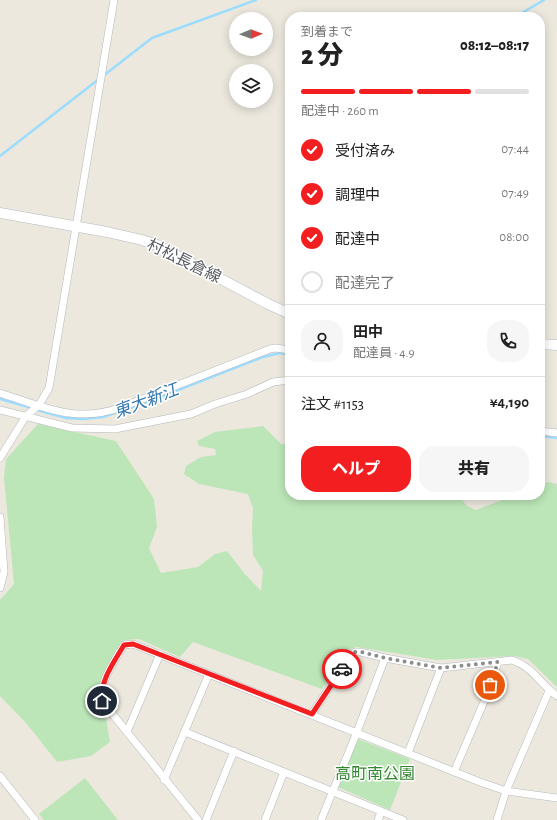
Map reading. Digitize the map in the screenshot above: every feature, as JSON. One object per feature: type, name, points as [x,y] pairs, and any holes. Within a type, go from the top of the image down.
[{"type":"main road","name":"村松長倉線","points":[[0,213],[108,232],[157,245],[285,312]]},
{"type":"main road","points":[[545,344],[557,345]]},
{"type":"street","points":[[0,458],[26,416],[39,405],[49,388],[114,0]]},
{"type":"street","points":[[0,393],[53,411],[67,414],[78,415],[102,413],[122,407],[270,349],[285,349]]},
{"type":"street","points":[[0,410],[72,428],[115,429],[191,414],[221,402],[247,394],[273,382],[285,381]]},
{"type":"street","points":[[545,432],[557,433]]},
{"type":"street","points":[[0,517],[4,572],[0,588]]},
{"type":"street","points":[[198,820],[164,780],[102,701],[101,694],[107,676],[124,645],[133,644],[160,654],[454,772],[506,791],[557,798]]},
{"type":"street","points":[[312,714],[350,657],[355,652],[441,668],[512,660],[532,670],[549,691],[557,696]]},
{"type":"street","points":[[127,732],[160,654]]},
{"type":"street","points":[[321,820],[385,658]]},
{"type":"street","points":[[454,772],[486,696],[498,662]]},
{"type":"street","points":[[408,753],[441,668]]},
{"type":"street","points":[[164,780],[209,674]]},
{"type":"street","points":[[496,820],[506,791],[549,691]]},
{"type":"street","points":[[185,732],[403,820]]},
{"type":"street","points":[[206,820],[234,751]]},
{"type":"street","points":[[265,820],[284,772]]},
{"type":"street","points":[[0,776],[35,820]]},
{"type":"street","points":[[378,820],[381,812]]},
{"type":"green space","points":[[38,424],[116,441],[154,499],[157,527],[149,548],[161,573],[198,567],[215,554],[227,551],[244,573],[261,591],[263,571],[253,555],[253,508],[248,494],[199,484],[184,474],[186,466],[201,457],[216,455],[215,449],[199,446],[197,441],[215,432],[263,426],[281,444],[285,444],[285,500],[462,500],[467,506],[476,510],[502,500],[545,500],[545,483],[548,482],[557,484],[557,687],[528,659],[514,656],[437,660],[357,647],[350,649],[322,689],[193,642],[180,657],[139,639],[125,640],[118,648],[102,679],[98,691],[99,703],[105,713],[110,742],[91,756],[57,762],[27,724],[0,696],[0,600],[14,584],[4,478],[6,459]]},
{"type":"green space","name":"高町南公園","points":[[358,739],[410,759],[390,810],[338,787]]},
{"type":"green space","points":[[85,778],[118,820],[44,820],[39,814]]},
{"type":"waterway","points":[[103,76],[152,38],[256,0]]},
{"type":"waterway","name":"東大新江","points":[[524,12],[544,0]]},
{"type":"waterway","points":[[0,156],[99,79]]},
{"type":"waterway","name":"東大新江","points":[[37,410],[66,418],[83,419],[103,417],[150,401],[263,357],[280,353],[285,354]]},
{"type":"waterway","name":"東大新江","points":[[0,399],[32,408]]},
{"type":"waterway","points":[[545,437],[557,438]]},
{"type":"way so far","points":[[342,669],[355,652],[441,668],[498,662],[490,685]]},
{"type":"route","points":[[102,701],[101,694],[103,686],[124,645],[133,644],[312,714],[342,669]]}]
